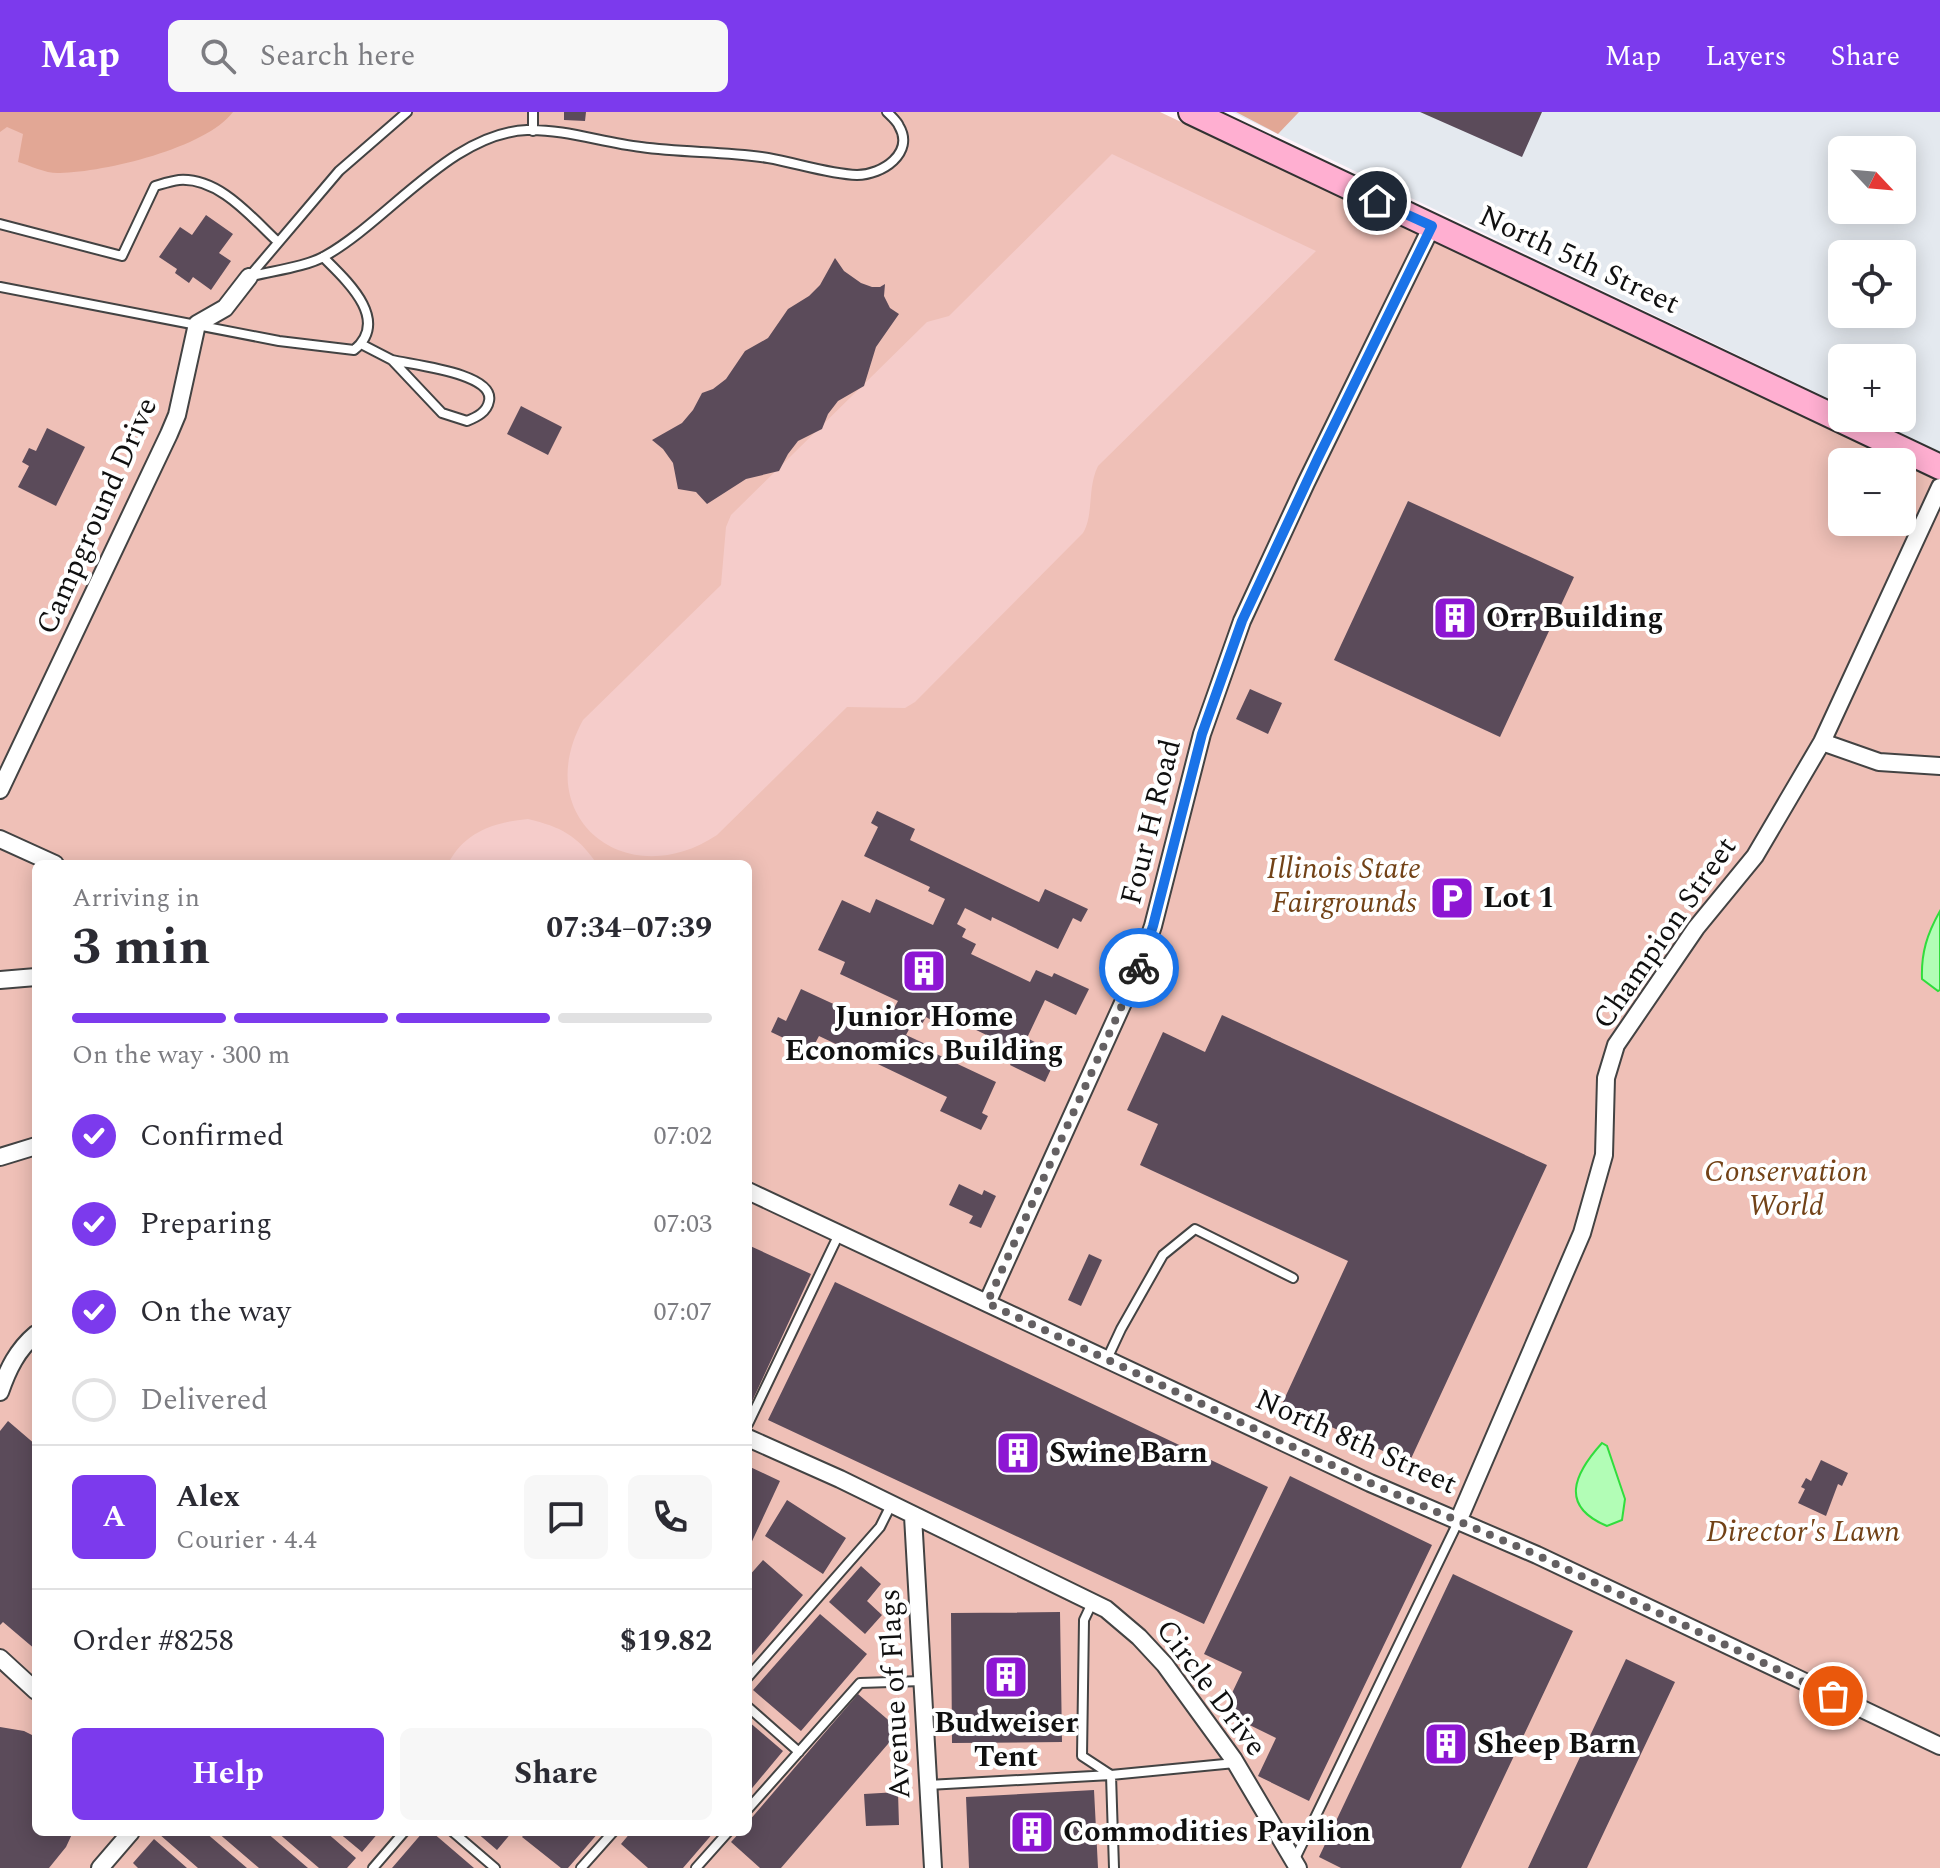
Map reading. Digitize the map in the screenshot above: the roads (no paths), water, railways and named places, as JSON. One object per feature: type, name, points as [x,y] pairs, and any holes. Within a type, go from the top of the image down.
[{"type":"main road","name":"North 5th Street","points":[[1191,112],[1940,467]]},
{"type":"street","name":"Four H Road","points":[[987,1303],[1146,949],[1202,734],[1242,621],[1312,469],[1432,226]]},
{"type":"street","points":[[197,324],[225,308],[249,277]]},
{"type":"street","name":"Campground Drive","points":[[0,790],[169,434],[177,415],[197,324]]},
{"type":"street","name":"Champion Street","points":[[1459,1519],[1587,1219],[1604,1155],[1606,1078],[1616,1045],[1696,928],[1755,856],[1822,742],[1940,487]]},
{"type":"street","points":[[1822,742],[1879,762],[1940,766]]},
{"type":"street","points":[[0,839],[46,860]]},
{"type":"street","points":[[0,980],[32,977]]},
{"type":"street","points":[[0,1157],[32,1147]]},
{"type":"street","name":"North 8th Street","points":[[752,1193],[1370,1483],[1459,1519],[1940,1746]]},
{"type":"street","points":[[0,1392],[9,1367],[32,1338]]},
{"type":"street","name":"Circle Drive","points":[[752,1440],[1106,1609],[1148,1646],[1235,1763],[1296,1864]]},
{"type":"street","name":"Avenue of Flags","points":[[913,1516],[933,1868]]},
{"type":"street","points":[[0,1658],[32,1687]]},
{"type":"street","points":[[100,1868],[128,1836]]},
{"type":"lane","points":[[249,277],[339,171],[407,112]]},
{"type":"lane","points":[[533,112],[533,131]]},
{"type":"lane","points":[[249,277],[323,257],[466,148],[496,135],[533,131],[640,147],[766,157],[857,175],[883,169],[895,160],[901,148],[903,135],[899,124],[887,112]]},
{"type":"lane","points":[[0,224],[122,256],[155,186],[181,180],[203,184],[223,193],[278,242]]},
{"type":"lane","points":[[0,287],[279,341],[354,350],[361,344],[369,327],[366,309],[356,292],[323,257]]},
{"type":"lane","points":[[361,344],[392,360],[471,377],[488,389],[490,398],[487,408],[467,421],[442,413],[392,360]]},
{"type":"lane","points":[[1107,1359],[1163,1255],[1195,1229],[1293,1278]]},
{"type":"lane","points":[[752,1416],[839,1233]]},
{"type":"lane","points":[[752,1672],[880,1527],[891,1505]]},
{"type":"lane","points":[[1296,1864],[1459,1519]]},
{"type":"lane","points":[[1092,1603],[1084,1620],[1082,1756],[1111,1775]]},
{"type":"lane","points":[[752,1805],[860,1683],[923,1681]]},
{"type":"lane","points":[[752,1711],[799,1752]]},
{"type":"lane","points":[[928,1785],[1111,1775],[1235,1763]]},
{"type":"lane","points":[[1111,1775],[1114,1868]]},
{"type":"lane","points":[[373,1868],[401,1836]]},
{"type":"lane","points":[[458,1836],[495,1868]]},
{"type":"lane","points":[[581,1868],[609,1836]]},
{"type":"lane","points":[[696,1868],[724,1836]]},
{"type":"place","name":"Orr Building","points":[[1455,618]]},
{"type":"place","name":"Lot 1","points":[[1452,898]]},
{"type":"place","name":"Junior Home Economics Building","points":[[924,971]]},
{"type":"place","name":"Swine Barn","points":[[1018,1453]]},
{"type":"place","name":"Budweiser Tent","points":[[1006,1677]]},
{"type":"place","name":"Sheep Barn","points":[[1446,1744]]},
{"type":"place","name":"Commodities Pavilion","points":[[1032,1832]]},
{"type":"park label","name":"Illinois State Fairgrounds","points":[[1344,886]]},
{"type":"park label","name":"Conservation World","points":[[1786,1189]]},
{"type":"park label","name":"Director's Lawn","points":[[1803,1532]]}]
